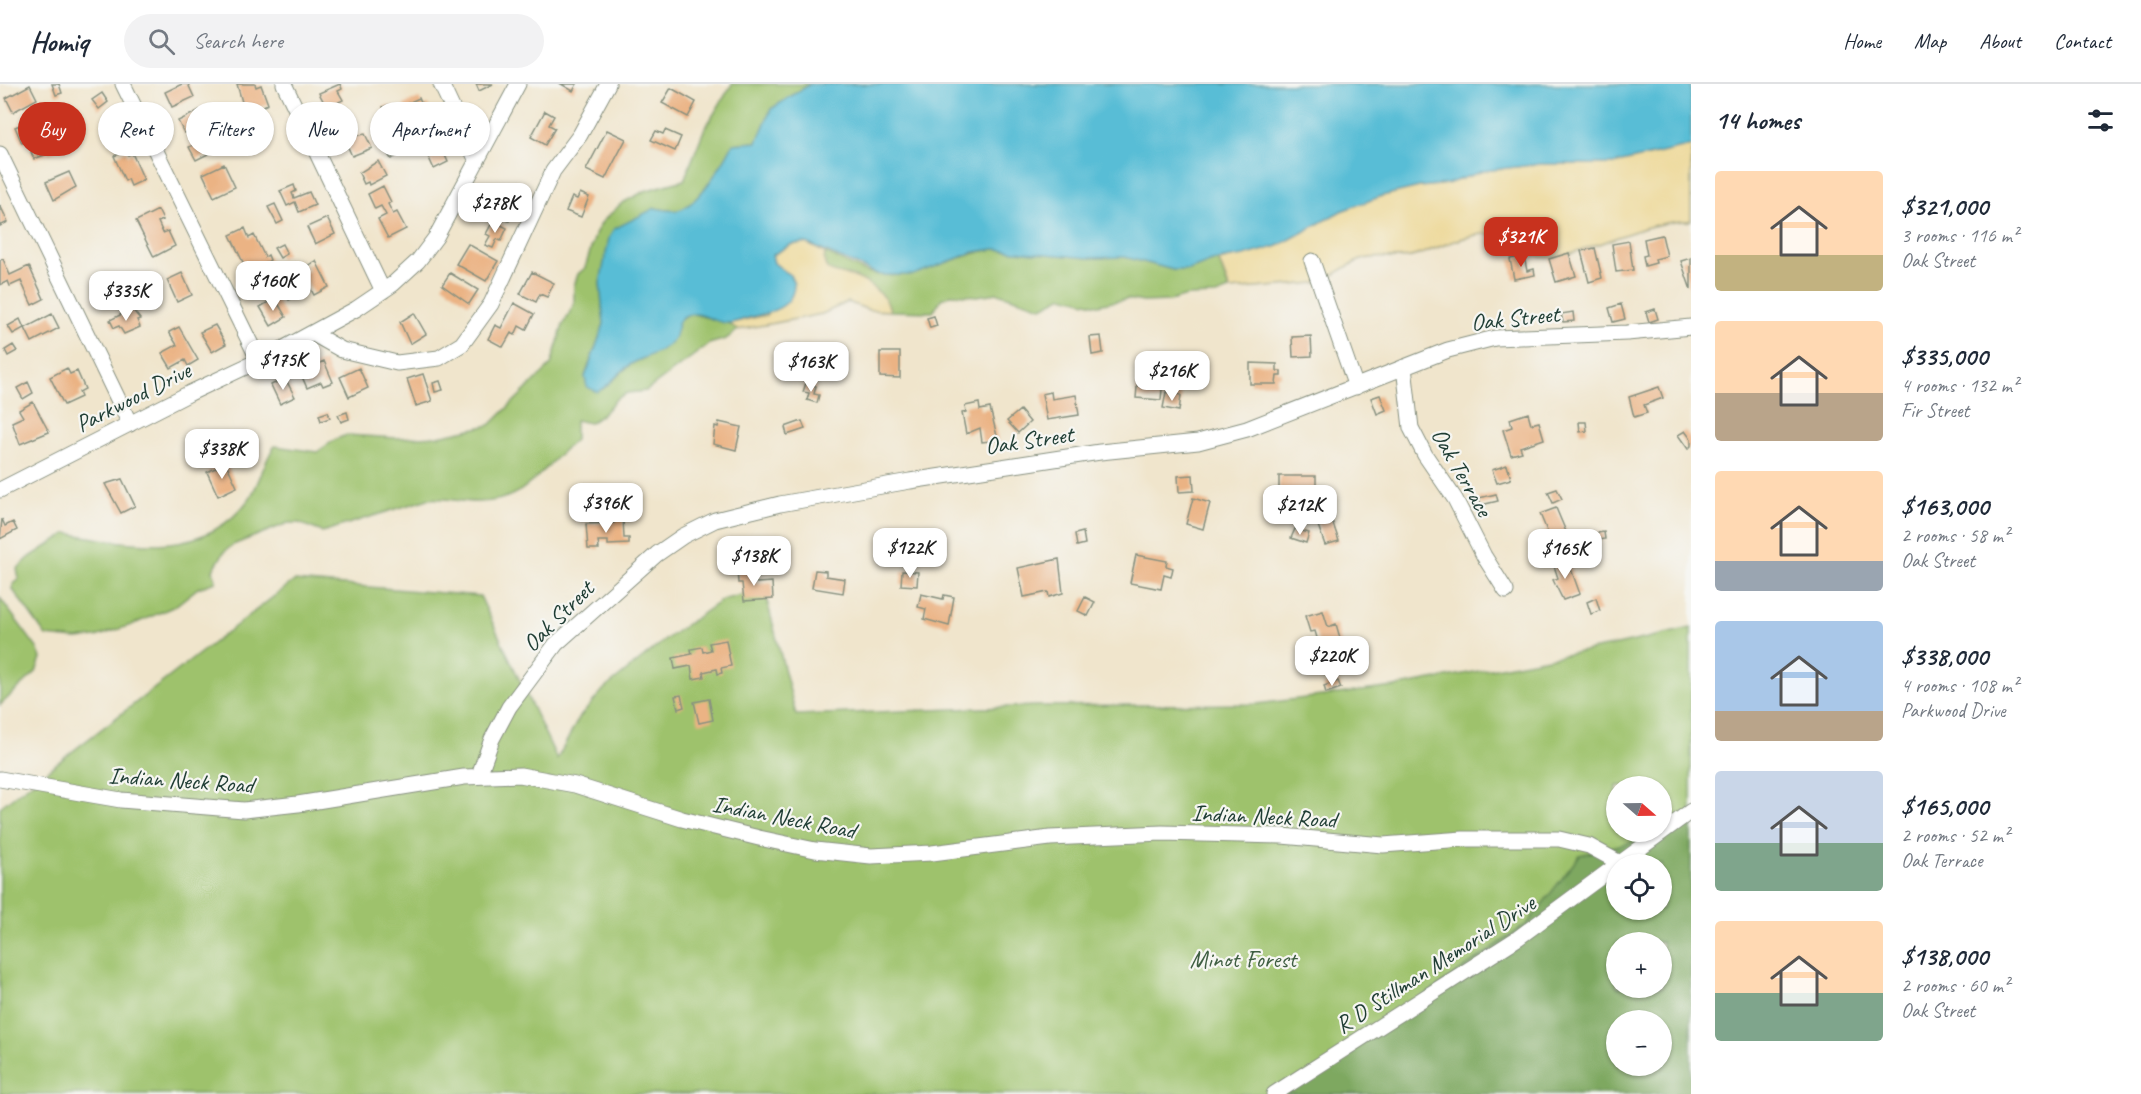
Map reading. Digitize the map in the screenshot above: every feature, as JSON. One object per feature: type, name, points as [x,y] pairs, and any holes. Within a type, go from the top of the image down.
[{"type":"street","points":[[123,84],[259,361]]},
{"type":"street","points":[[284,84],[384,291]]},
{"type":"street","points":[[441,84],[477,161]]},
{"type":"street","name":"Parkwood Drive","points":[[0,489],[259,361],[384,291],[411,268],[431,245],[518,84]]},
{"type":"street","points":[[312,333],[342,350],[397,363],[439,358],[462,344],[491,304],[553,171],[579,135],[608,84]]},
{"type":"street","points":[[0,154],[130,424]]},
{"type":"street","points":[[1312,261],[1356,387]]},
{"type":"street","name":"Oak Street","points":[[479,775],[492,739],[509,707],[556,644],[657,554],[704,525],[780,504],[910,481],[1100,452],[1198,442],[1247,429],[1448,350],[1496,338],[1628,333],[1691,327]]},
{"type":"street","name":"Oak Terrace","points":[[1404,367],[1411,428],[1425,455],[1455,499],[1487,562],[1506,591]]},
{"type":"street","name":"Indian Neck Road","points":[[0,779],[121,800],[244,810],[479,775],[520,775],[560,781],[716,828],[806,849],[853,855],[911,855],[1031,840],[1162,833],[1282,836],[1383,845],[1463,839],[1559,839],[1589,846],[1606,856]]},
{"type":"street","points":[[1633,854],[1691,811]]},
{"type":"street","name":"R D Stillman Memorial Drive","points":[[1274,1094],[1518,938],[1606,874]]},
{"type":"green space","points":[[732,84],[810,84],[771,109],[757,142],[733,144],[710,182],[695,200],[679,210],[655,208],[606,262],[600,283],[604,324],[585,376],[603,389],[631,364],[661,350],[675,337],[675,328],[679,322],[693,314],[729,323],[738,330],[726,339],[709,344],[646,391],[627,393],[616,399],[604,413],[590,423],[575,420],[575,440],[531,482],[508,497],[475,502],[428,499],[322,532],[299,523],[288,523],[233,545],[224,552],[213,570],[216,582],[198,588],[175,606],[96,637],[76,639],[46,636],[13,590],[13,585],[19,579],[17,569],[30,557],[67,533],[142,544],[189,540],[211,532],[231,518],[249,499],[275,446],[317,452],[336,439],[347,435],[397,438],[438,436],[490,425],[551,365],[563,325],[574,304],[574,286],[578,274],[585,268],[596,232],[602,222],[622,203],[647,190],[684,180],[704,130]]},
{"type":"green space","points":[[995,249],[1089,258],[1125,257],[1173,270],[1189,270],[1212,261],[1219,261],[1229,290],[1216,295],[1187,296],[1170,301],[1143,302],[1127,299],[1098,305],[1063,296],[1042,307],[998,293],[977,296],[953,294],[941,299],[933,312],[890,311],[885,299],[875,289],[856,278],[830,271],[824,260],[825,253],[868,272],[896,275],[925,270]]},
{"type":"green space","name":"Minot Forest","points":[[294,581],[480,596],[557,759],[579,718],[604,689],[670,636],[722,600],[764,589],[796,715],[1037,706],[1257,704],[1394,687],[1617,645],[1691,628],[1691,815],[1672,828],[1672,776],[1606,776],[1606,842],[1650,842],[1632,854],[1606,854],[1606,871],[1528,923],[1286,1094],[0,1094],[0,807]]},
{"type":"green space","points":[[0,598],[37,648],[41,658],[36,672],[0,705]]},
{"type":"green space","points":[[1691,815],[1691,1094],[1286,1094],[1528,923],[1580,855],[1632,842],[1672,842],[1672,828]]},
{"type":"sand","points":[[1691,146],[1691,221],[1656,225],[1572,253],[1545,258],[1536,256],[1503,238],[1484,234],[1458,240],[1409,257],[1365,259],[1316,283],[1230,290],[1219,261],[1278,246],[1341,211],[1382,196],[1419,187],[1447,184],[1483,171],[1540,164],[1613,164]]},
{"type":"sand","points":[[806,243],[825,253],[825,265],[830,271],[868,284],[885,299],[890,311],[869,310],[848,302],[822,314],[738,330],[729,323],[767,315],[790,276],[774,263],[772,255],[792,244]]},
{"type":"water","points":[[810,84],[1691,84],[1691,146],[1613,164],[1540,164],[1483,171],[1447,184],[1419,187],[1382,196],[1341,211],[1278,246],[1244,256],[1212,261],[1189,270],[1173,270],[1125,257],[1089,258],[995,249],[974,252],[913,275],[880,275],[806,243],[792,244],[772,255],[774,263],[790,275],[794,284],[790,299],[785,304],[773,311],[732,323],[720,322],[697,314],[687,315],[679,321],[675,337],[664,348],[628,366],[607,386],[597,392],[587,387],[585,377],[604,324],[600,283],[609,238],[614,229],[655,208],[676,211],[687,206],[710,182],[733,144],[757,142],[771,109]]},
{"type":"building","points":[[52,84],[59,84],[62,93],[56,95]]},
{"type":"building","points":[[182,84],[188,84],[194,97],[174,106],[174,102],[170,102],[165,92]]},
{"type":"building","points":[[237,84],[255,84],[256,87],[261,85],[267,102],[242,102]]},
{"type":"building","points":[[340,84],[342,89],[338,91],[343,100],[324,102],[319,93]]},
{"type":"building","points":[[476,84],[493,84],[479,91]]},
{"type":"building","points":[[561,84],[577,84],[573,91]]},
{"type":"building","points":[[30,85],[37,99],[31,102],[18,102],[18,109],[13,112],[6,98]]},
{"type":"building","points":[[671,88],[696,102],[688,117],[662,103]]},
{"type":"building","points":[[102,93],[108,102],[98,102],[98,108],[92,100]]},
{"type":"building","points":[[545,111],[554,116],[549,125],[555,128],[545,145],[531,137]]},
{"type":"building","points":[[186,117],[186,132],[184,133],[178,121]]},
{"type":"building","points":[[607,130],[626,139],[605,179],[586,170]]},
{"type":"building","points":[[665,130],[681,137],[675,151],[651,140],[656,131],[663,134]]},
{"type":"building","points":[[365,134],[370,149],[358,154],[358,135]]},
{"type":"building","points":[[114,156],[133,156],[144,180],[131,186],[128,179],[125,181]]},
{"type":"building","points":[[428,156],[445,156],[448,162],[434,169]]},
{"type":"building","points":[[378,161],[386,176],[369,185],[368,182],[364,184],[359,173]]},
{"type":"building","points":[[224,164],[235,187],[214,197],[203,174]]},
{"type":"building","points":[[69,172],[76,187],[54,200],[46,182]]},
{"type":"building","points":[[294,185],[296,191],[292,193],[294,198],[309,192],[315,205],[299,212],[295,202],[287,206],[280,191]]},
{"type":"building","points":[[383,186],[391,202],[388,204],[393,214],[397,212],[406,229],[388,238],[378,219],[386,215],[381,206],[375,209],[368,194]]},
{"type":"building","points":[[500,186],[520,195],[509,221],[484,211],[490,195],[496,197]]},
{"type":"building","points":[[580,193],[589,197],[581,217],[566,211],[572,197],[577,199]]},
{"type":"building","points":[[275,204],[283,221],[277,224],[268,207]]},
{"type":"building","points":[[0,205],[8,222],[0,226]]},
{"type":"building","points":[[158,210],[163,220],[158,222],[163,233],[168,231],[175,246],[154,257],[136,221]]},
{"type":"building","points":[[327,218],[335,234],[315,244],[307,227]]},
{"type":"building","points":[[493,221],[507,228],[501,241],[497,239],[493,248],[485,245],[490,236],[486,234]]},
{"type":"building","points":[[245,228],[249,238],[254,235],[265,257],[268,255],[270,260],[264,264],[266,269],[250,277],[230,235]]},
{"type":"building","points":[[1662,235],[1667,256],[1655,259],[1656,263],[1645,266],[1643,256],[1647,255],[1644,239]]},
{"type":"building","points":[[1629,241],[1633,270],[1616,272],[1612,244]]},
{"type":"building","points":[[282,244],[287,254],[280,258],[274,248]]},
{"type":"building","points":[[468,244],[498,261],[486,281],[456,264]]},
{"type":"building","points":[[1595,248],[1602,278],[1589,282],[1581,251]]},
{"type":"building","points":[[1569,253],[1576,276],[1556,282],[1549,259]]},
{"type":"building","points":[[1524,256],[1527,271],[1534,269],[1535,275],[1514,279],[1510,259]]},
{"type":"building","points":[[1691,258],[1691,290],[1681,261]]},
{"type":"building","points":[[3,259],[10,275],[29,266],[44,299],[32,305],[21,281],[10,286],[8,281],[0,285],[0,260]]},
{"type":"building","points":[[316,261],[329,287],[314,295],[302,273],[310,270],[307,266]]},
{"type":"building","points":[[532,272],[554,283],[547,297],[540,294],[536,302],[520,294]]},
{"type":"building","points":[[182,273],[192,295],[177,302],[167,280]]},
{"type":"building","points":[[450,273],[478,290],[469,304],[442,285]]},
{"type":"building","points":[[264,276],[270,290],[255,298],[248,283]]},
{"type":"building","points":[[294,280],[302,293],[289,300],[282,287]]},
{"type":"building","points":[[116,283],[123,298],[107,306],[100,291]]},
{"type":"building","points":[[147,298],[151,307],[139,312],[135,303]]},
{"type":"building","points":[[275,298],[286,317],[271,326],[260,307]]},
{"type":"building","points":[[514,303],[534,314],[526,330],[519,326],[515,335],[511,333],[503,347],[488,339],[495,325],[501,328]]},
{"type":"building","points":[[1621,304],[1625,319],[1613,322],[1609,308]]},
{"type":"building","points":[[132,309],[140,319],[137,320],[140,327],[124,334],[119,326],[114,328],[110,320]]},
{"type":"building","points":[[1655,309],[1658,319],[1649,322],[1646,312]]},
{"type":"building","points":[[1573,312],[1574,321],[1563,322],[1561,314]]},
{"type":"building","points":[[414,313],[426,334],[410,344],[400,322]]},
{"type":"building","points":[[52,314],[59,328],[32,342],[25,328]]},
{"type":"building","points":[[934,316],[937,326],[930,328],[927,318]]},
{"type":"building","points":[[20,319],[24,328],[13,334],[8,326]]},
{"type":"building","points":[[215,325],[226,344],[212,352],[200,332]]},
{"type":"building","points":[[179,327],[198,360],[188,366],[185,360],[171,368],[162,353],[177,345],[169,332]]},
{"type":"building","points":[[1101,336],[1103,353],[1092,355],[1090,337]]},
{"type":"building","points":[[1311,336],[1312,356],[1293,357],[1292,337]]},
{"type":"building","points":[[13,345],[17,351],[8,356],[5,350]]},
{"type":"building","points":[[880,352],[900,352],[900,378],[880,377]]},
{"type":"building","points":[[324,361],[333,382],[323,386],[321,382],[307,388],[300,372]]},
{"type":"building","points":[[1250,363],[1277,364],[1277,371],[1281,371],[1281,376],[1277,376],[1276,384],[1250,384]]},
{"type":"building","points":[[67,368],[70,374],[77,371],[85,389],[79,392],[81,397],[64,405],[50,377]]},
{"type":"building","points":[[359,368],[368,388],[349,397],[340,377]]},
{"type":"building","points":[[423,374],[432,401],[416,406],[407,379]]},
{"type":"building","points":[[1138,376],[1163,378],[1161,400],[1136,398]]},
{"type":"building","points":[[285,378],[295,397],[280,404],[271,385]]},
{"type":"building","points":[[440,381],[443,390],[435,392],[433,383]]},
{"type":"building","points":[[28,382],[33,393],[23,399],[17,388]]},
{"type":"building","points":[[806,383],[816,386],[814,394],[819,395],[817,403],[807,400],[809,393],[803,392]]},
{"type":"building","points":[[1659,387],[1663,398],[1644,405],[1647,413],[1634,417],[1629,397]]},
{"type":"building","points":[[1051,392],[1052,399],[1076,395],[1079,415],[1047,420],[1042,394]]},
{"type":"building","points":[[1166,392],[1181,395],[1179,411],[1163,408]]},
{"type":"building","points":[[1380,395],[1386,410],[1377,414],[1371,398]]},
{"type":"building","points":[[33,402],[49,432],[20,444],[12,422],[23,417],[19,410]]},
{"type":"building","points":[[979,403],[980,410],[990,408],[998,440],[982,442],[980,428],[966,434],[962,413],[966,412],[965,406]]},
{"type":"building","points":[[1020,410],[1030,422],[1018,433],[1007,421]]},
{"type":"building","points":[[328,412],[330,418],[321,421],[319,415]]},
{"type":"building","points":[[347,412],[349,419],[341,422],[338,415]]},
{"type":"building","points":[[1528,413],[1531,424],[1539,422],[1544,439],[1520,447],[1522,452],[1511,455],[1503,430],[1512,427],[1510,419]]},
{"type":"building","points":[[802,421],[805,429],[787,435],[785,427]]},
{"type":"building","points":[[719,422],[741,427],[736,450],[713,444],[715,426],[718,427]]},
{"type":"building","points":[[1579,422],[1586,422],[1587,431],[1580,432]]},
{"type":"building","points":[[1685,431],[1691,439],[1691,446],[1688,449],[1678,435]]},
{"type":"building","points":[[226,463],[237,487],[218,496],[207,472]]},
{"type":"building","points":[[1507,465],[1511,479],[1497,483],[1492,470]]},
{"type":"building","points":[[1193,475],[1194,491],[1179,492],[1178,476]]},
{"type":"building","points":[[1279,476],[1316,476],[1316,492],[1288,495],[1288,501],[1294,501],[1292,515],[1279,515]]},
{"type":"building","points":[[122,479],[135,506],[121,513],[105,484]]},
{"type":"building","points":[[1557,489],[1562,499],[1553,503],[1548,492]]},
{"type":"building","points":[[1496,494],[1498,501],[1481,505],[1479,498]]},
{"type":"building","points":[[1193,498],[1210,503],[1203,529],[1186,524]]},
{"type":"building","points":[[1556,508],[1567,534],[1548,542],[1544,533],[1547,531],[1540,514]]},
{"type":"building","points":[[1329,512],[1339,541],[1325,545],[1315,517]]},
{"type":"building","points":[[613,518],[623,518],[624,538],[629,538],[629,544],[608,545],[608,541],[598,541],[599,549],[588,549],[586,524],[614,523]]},
{"type":"building","points":[[2,519],[5,526],[13,522],[17,530],[0,539]]},
{"type":"building","points":[[1295,529],[1309,533],[1306,543],[1291,538]]},
{"type":"building","points":[[1083,532],[1085,544],[1077,546],[1075,534]]},
{"type":"building","points":[[1604,532],[1605,539],[1589,542],[1588,534]]},
{"type":"building","points":[[1136,555],[1167,561],[1166,566],[1173,568],[1171,577],[1164,575],[1161,589],[1130,583]]},
{"type":"building","points":[[1567,558],[1580,594],[1563,600],[1553,580],[1558,578],[1553,563]]},
{"type":"building","points":[[1059,559],[1063,593],[1049,597],[1048,592],[1024,597],[1018,568]]},
{"type":"building","points":[[751,568],[752,579],[757,583],[772,582],[773,599],[744,601],[742,583],[738,583],[737,569]]},
{"type":"building","points":[[815,570],[826,571],[826,576],[845,579],[843,593],[812,588]]},
{"type":"building","points":[[902,571],[918,572],[917,586],[901,585]]},
{"type":"building","points":[[921,594],[943,599],[944,595],[954,597],[949,626],[924,619],[926,609],[918,607]]},
{"type":"building","points":[[1085,597],[1095,602],[1088,616],[1078,611]]},
{"type":"building","points":[[1596,598],[1600,611],[1591,614],[1587,602]]},
{"type":"building","points":[[1323,611],[1328,627],[1336,624],[1344,652],[1323,658],[1315,631],[1310,632],[1305,616]]},
{"type":"building","points":[[726,640],[731,666],[721,668],[722,673],[718,674],[717,669],[703,672],[704,677],[693,679],[691,666],[675,669],[673,658],[692,654],[691,649],[702,647],[703,652],[711,650],[709,643]]},
{"type":"building","points":[[1338,681],[1341,688],[1326,693],[1324,686]]},
{"type":"building","points":[[681,695],[684,707],[678,709],[675,696]]},
{"type":"building","points":[[709,699],[713,720],[699,723],[694,702]]}]
